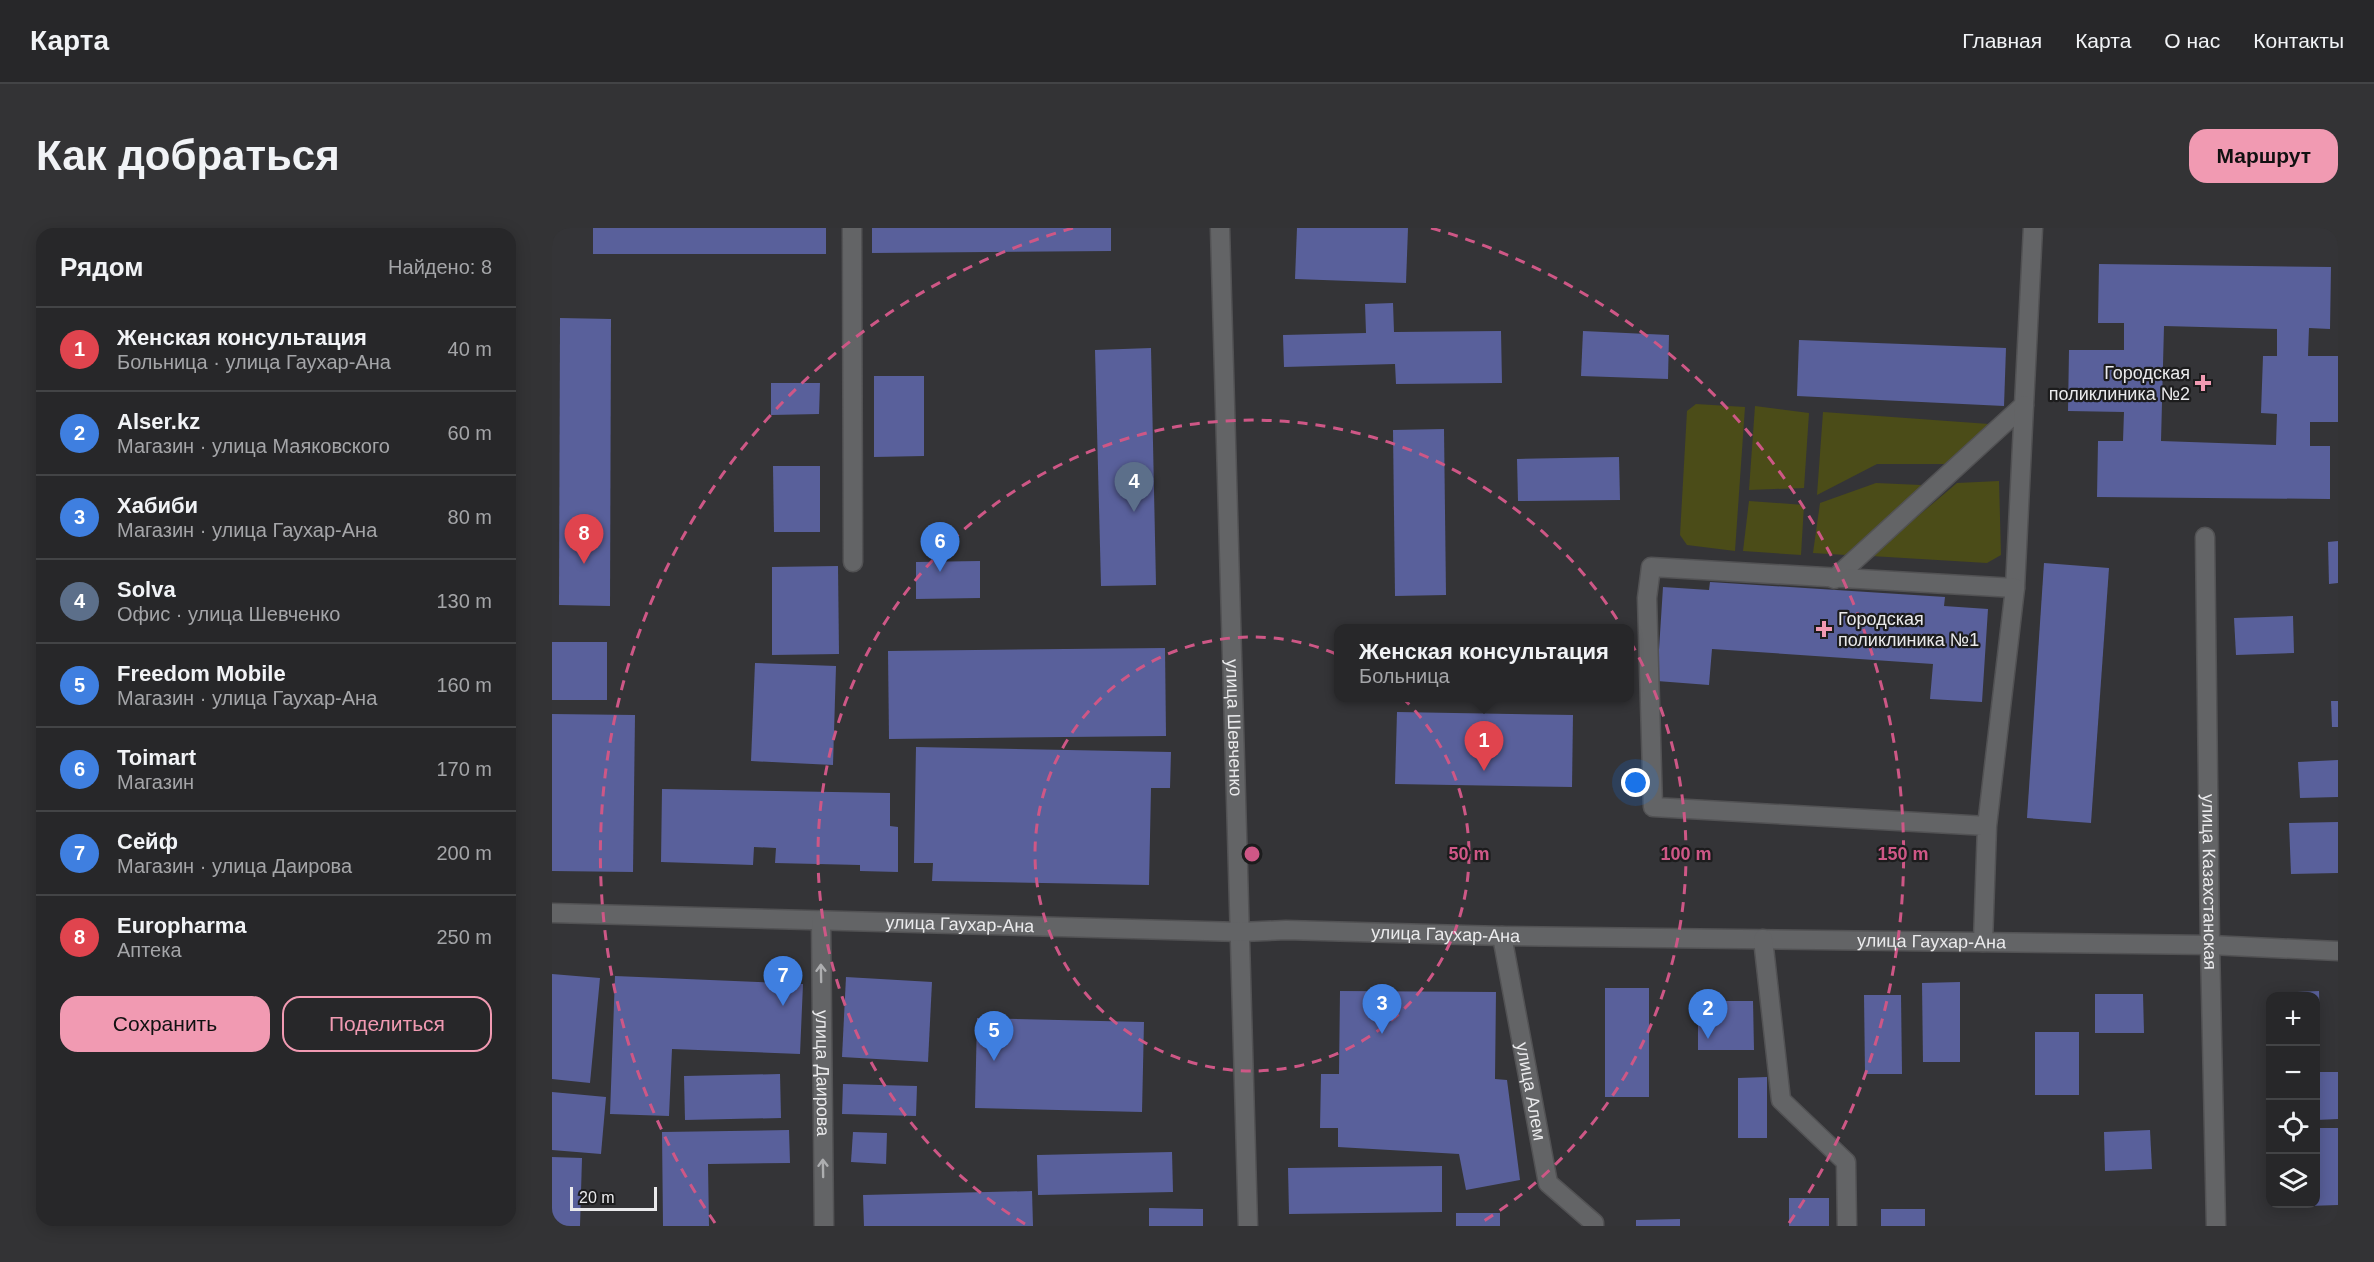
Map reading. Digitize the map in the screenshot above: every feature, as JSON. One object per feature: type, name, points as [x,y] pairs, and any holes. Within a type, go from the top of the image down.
[{"type":"street","points":[[852,228],[853,562]]},
{"type":"street","name":"улица Шевченко","points":[[1220,228],[1248,1226]]},
{"type":"street","points":[[1983,942],[1987,826],[2015,588],[2033,228]]},
{"type":"street","points":[[1834,579],[2024,405]]},
{"type":"street","name":"улица Казахстанская","points":[[2205,537],[2216,1226]]},
{"type":"street","points":[[1987,826],[1653,807],[1647,598],[1651,567],[2015,588]]},
{"type":"street","name":"улица Гаухар-Ана","points":[[552,913],[1241,932],[1286,930],[1502,936],[2210,945],[2338,951]]},
{"type":"street","name":"улица Даирова","points":[[821,920],[824,1226]]},
{"type":"street","name":"улица Алем","points":[[1502,936],[1548,1183],[1594,1223],[1594,1226]]},
{"type":"street","points":[[1763,939],[1781,1100],[1846,1162],[1847,1226]]},
{"type":"shaded area","points":[[1696,404],[1745,407],[1735,551],[1687,545],[1680,535],[1687,411]]},
{"type":"shaded area","points":[[1755,406],[1809,413],[1804,488],[1749,490]]},
{"type":"shaded area","points":[[1823,412],[1989,424],[1952,464],[1877,464],[1817,495]]},
{"type":"shaded area","points":[[1999,481],[2001,555],[1987,563],[1871,556],[1957,483]]},
{"type":"shaded area","points":[[1876,483],[1921,485],[1919,491],[1846,555],[1813,553],[1820,503]]},
{"type":"shaded area","points":[[1749,501],[1804,505],[1801,555],[1743,551]]},
{"type":"building","points":[[593,228],[826,228],[826,254],[593,254]]},
{"type":"building","points":[[872,228],[1111,228],[1111,251],[872,253]]},
{"type":"building","points":[[1297,228],[1408,228],[1406,283],[1295,279]]},
{"type":"building","name":"Городская поликлиника №2","points":[[2099,264],[2331,267],[2330,329],[2309,328],[2308,356],[2338,356],[2338,422],[2310,422],[2310,446],[2330,446],[2330,499],[2097,497],[2098,441],[2123,441],[2124,412],[2068,411],[2069,350],[2124,350],[2124,323],[2098,323]],"holes":[[[2164,326],[2277,329],[2277,356],[2263,356],[2261,413],[2277,414],[2276,445],[2161,441]]]},
{"type":"building","points":[[1393,303],[1394,332],[1501,331],[1502,383],[1396,384],[1395,364],[1284,367],[1283,335],[1366,333],[1365,304]]},
{"type":"building","points":[[560,318],[611,319],[610,606],[559,605]]},
{"type":"building","points":[[1583,331],[1669,335],[1668,379],[1581,376]]},
{"type":"building","points":[[1799,340],[2006,348],[2004,406],[1797,396]]},
{"type":"building","points":[[1151,348],[1156,585],[1101,586],[1095,350]]},
{"type":"building","points":[[874,376],[924,376],[924,456],[874,457]]},
{"type":"building","points":[[771,383],[820,383],[819,414],[771,415]]},
{"type":"building","points":[[1444,429],[1446,595],[1395,596],[1393,430]]},
{"type":"building","points":[[1619,457],[1620,500],[1518,501],[1517,459]]},
{"type":"building","points":[[773,466],[820,466],[820,532],[774,532]]},
{"type":"building","points":[[2338,541],[2338,583],[2329,584],[2328,542]]},
{"type":"building","points":[[980,561],[980,598],[916,599],[916,562]]},
{"type":"building","points":[[2044,563],[2109,568],[2091,823],[2027,818]]},
{"type":"building","points":[[838,566],[839,654],[772,655],[772,567]]},
{"type":"building","name":"Городская поликлиника №1","points":[[1710,582],[1945,597],[1944,606],[1988,609],[1982,702],[1930,699],[1933,664],[1712,649],[1709,685],[1657,681],[1663,587],[1709,590]]},
{"type":"building","points":[[2293,616],[2294,653],[2236,655],[2234,618]]},
{"type":"building","points":[[552,642],[607,642],[607,700],[552,700]]},
{"type":"building","points":[[1165,648],[1166,736],[889,739],[888,651]]},
{"type":"building","points":[[755,663],[836,666],[833,765],[751,761]]},
{"type":"building","points":[[2331,701],[2338,701],[2338,727],[2332,727]]},
{"type":"building","points":[[1397,712],[1573,715],[1572,787],[1395,784]]},
{"type":"building","points":[[552,714],[635,715],[633,872],[552,871]]},
{"type":"building","points":[[916,747],[1171,752],[1170,788],[1151,788],[1149,885],[932,881],[933,863],[914,863]]},
{"type":"building","points":[[2338,760],[2338,797],[2300,798],[2298,762]]},
{"type":"building","points":[[662,789],[890,793],[890,826],[898,827],[898,872],[860,871],[860,865],[775,863],[776,848],[754,847],[753,865],[661,862]]},
{"type":"building","points":[[2338,822],[2338,873],[2291,874],[2289,823]]},
{"type":"building","points":[[552,974],[600,978],[590,1083],[552,1079]]},
{"type":"building","points":[[615,976],[803,984],[800,1054],[672,1049],[669,1116],[610,1114]]},
{"type":"building","points":[[846,977],[932,982],[928,1062],[842,1057]]},
{"type":"building","points":[[1960,982],[1960,1062],[1923,1062],[1922,983]]},
{"type":"building","points":[[1605,988],[1649,988],[1649,1097],[1605,1097]]},
{"type":"building","points":[[1340,991],[1496,992],[1495,1079],[1507,1080],[1520,1180],[1466,1190],[1459,1154],[1338,1147],[1338,1128],[1320,1128],[1321,1074],[1339,1074]]},
{"type":"building","points":[[2095,994],[2143,994],[2144,1033],[2095,1033]]},
{"type":"building","points":[[1864,995],[1901,995],[1902,1074],[1865,1074]]},
{"type":"building","points":[[1698,1001],[1753,1001],[1754,1050],[1698,1050]]},
{"type":"building","points":[[977,1018],[1144,1022],[1142,1112],[975,1108]]},
{"type":"building","points":[[2035,1032],[2079,1032],[2079,1095],[2035,1095]]},
{"type":"building","points":[[2320,1072],[2338,1072],[2338,1119],[2320,1120]]},
{"type":"building","points":[[780,1074],[781,1118],[685,1120],[684,1076]]},
{"type":"building","points":[[1767,1077],[1767,1138],[1738,1138],[1738,1078]]},
{"type":"building","points":[[843,1084],[917,1086],[916,1116],[842,1114]]},
{"type":"building","points":[[552,1092],[606,1097],[601,1154],[552,1150]]},
{"type":"building","points":[[2320,1128],[2338,1128],[2338,1205],[2320,1206]]},
{"type":"building","points":[[789,1130],[790,1163],[708,1164],[709,1226],[663,1226],[662,1132]]},
{"type":"building","points":[[2150,1130],[2152,1169],[2105,1171],[2104,1132]]},
{"type":"building","points":[[853,1132],[887,1133],[886,1164],[851,1162]]},
{"type":"building","points":[[1172,1152],[1173,1192],[1038,1195],[1037,1155]]},
{"type":"building","points":[[552,1157],[582,1158],[580,1226],[552,1226]]},
{"type":"building","points":[[1442,1166],[1442,1212],[1289,1214],[1288,1168]]},
{"type":"building","points":[[1032,1191],[1033,1226],[864,1226],[863,1195]]},
{"type":"building","points":[[1789,1198],[1829,1198],[1829,1226],[1789,1226]]},
{"type":"building","points":[[1149,1208],[1203,1209],[1203,1226],[1149,1226]]},
{"type":"building","points":[[1881,1209],[1925,1209],[1925,1226],[1881,1226]]},
{"type":"building","points":[[1456,1213],[1500,1213],[1500,1226],[1456,1226]]},
{"type":"building","points":[[1680,1219],[1680,1226],[1636,1226],[1636,1220]]},
{"type":"place","name":"Городская поликлиника №2","points":[[2203,383]]},
{"type":"place","name":"Solva","points":[[1134,512]]},
{"type":"place","name":"Europharma","points":[[584,564]]},
{"type":"place","name":"Toimart","points":[[940,572]]},
{"type":"place","name":"Городская поликлиника №1","points":[[1824,629]]},
{"type":"place","name":"Женская консультация","points":[[1484,771]]},
{"type":"place","name":"Сейф","points":[[783,1006]]},
{"type":"place","name":"Хабиби","points":[[1382,1034]]},
{"type":"place","name":"Alser.kz","points":[[1708,1039]]},
{"type":"place","name":"Freedom Mobile","points":[[994,1061]]}]
